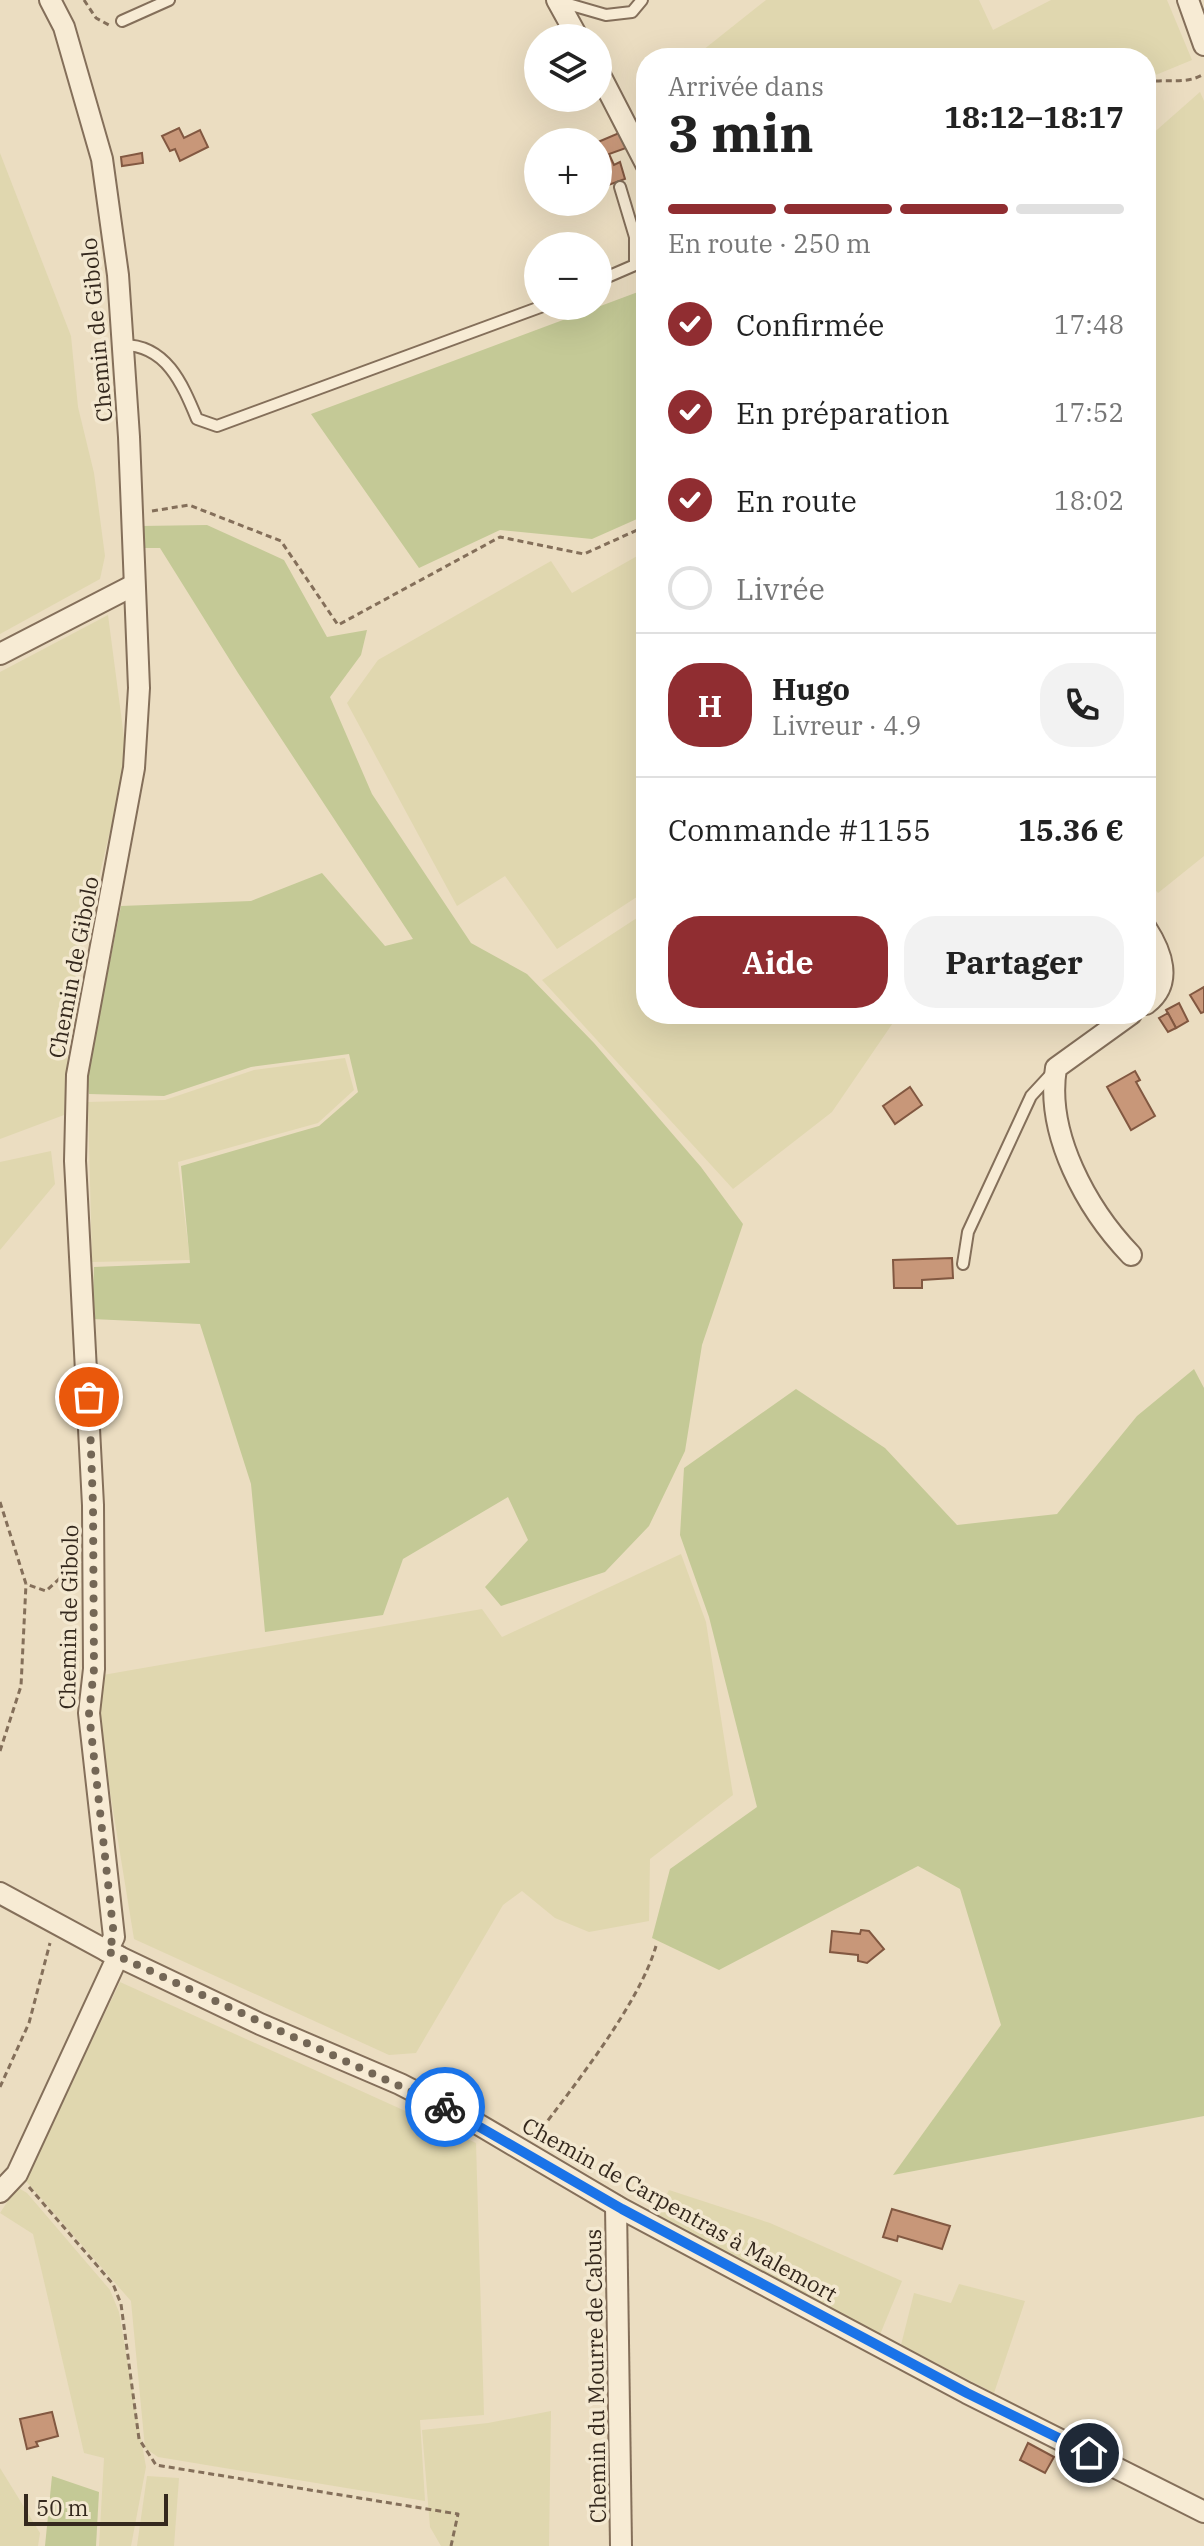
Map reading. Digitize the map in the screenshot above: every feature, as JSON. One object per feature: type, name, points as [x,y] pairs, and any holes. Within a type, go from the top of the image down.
[{"type":"street","name":"Chemin de Gibolo","points":[[0,2192],[17,2174],[112,1954],[114,1937],[89,1713],[94,1669],[93,1547],[86,1343],[75,1161],[77,1075],[134,768],[139,688],[118,275],[102,159],[64,27],[50,0]]},
{"type":"street","points":[[1188,0],[1204,45]]},
{"type":"street","points":[[612,98],[636,145]]},
{"type":"street","points":[[0,654],[134,585]]},
{"type":"street","points":[[1156,946],[1162,956],[1162,979],[1156,992]]},
{"type":"street","points":[[1117,1024],[1056,1068],[1053,1088],[1071,1171],[1111,1234],[1131,1255]]},
{"type":"street","name":"Chemin de Carpentras à Malemort","points":[[0,1893],[112,1954],[260,2024],[400,2084],[524,2151],[616,2206],[967,2393],[1204,2512]]},
{"type":"street","name":"Chemin du Mourre de Cabus","points":[[616,2206],[621,2546]]},
{"type":"lane","points":[[122,21],[169,0]]},
{"type":"lane","points":[[570,5],[606,15],[632,12],[642,0]]},
{"type":"lane","points":[[612,275],[635,265],[635,237],[620,187]]},
{"type":"lane","points":[[123,345],[141,345],[154,350],[169,367],[197,419],[217,426],[524,313]]},
{"type":"lane","points":[[963,1264],[968,1232],[1031,1096],[1056,1068]]},
{"type":"path","points":[[84,0],[96,18],[110,25],[122,21]]},
{"type":"path","points":[[1156,80],[1176,83],[1204,74]]},
{"type":"path","points":[[132,514],[189,505],[281,541],[338,625],[500,537],[584,554],[636,531]]},
{"type":"path","points":[[0,1502],[26,1584],[21,1686],[0,1751]]},
{"type":"path","points":[[26,1584],[46,1591],[93,1547]]},
{"type":"path","points":[[0,2087],[29,2023],[55,1924]]},
{"type":"path","points":[[524,2151],[567,2096],[648,1974],[656,1946]]},
{"type":"path","points":[[17,2174],[113,2284],[121,2304],[139,2439],[156,2465],[458,2514],[451,2546]]},
{"type":"shaded area","points":[[766,0],[979,0],[993,30],[1051,0],[1167,0],[1192,60],[1156,75],[1156,48],[706,48]]},
{"type":"shaded area","points":[[1200,92],[1204,101],[1204,856],[1158,893],[1156,891],[1156,131]]},
{"type":"shaded area","points":[[0,153],[71,336],[78,407],[94,473],[105,556],[100,579],[0,634]]},
{"type":"shaded area","points":[[636,557],[636,898],[557,949],[505,876],[457,906],[347,703],[378,660],[551,561],[572,593]]},
{"type":"shaded area","points":[[108,615],[127,760],[72,990],[64,1115],[0,1139],[0,672]]},
{"type":"shaded area","points":[[636,919],[636,1024],[892,1024],[832,1112],[733,1189],[542,980]]},
{"type":"shaded area","points":[[345,1058],[354,1090],[318,1123],[178,1162],[190,1260],[92,1262],[88,1102],[165,1100],[254,1070]]},
{"type":"shaded area","points":[[51,1151],[55,1184],[0,1250],[0,1162]]},
{"type":"shaded area","points":[[681,1554],[706,1622],[733,1795],[650,1859],[649,1921],[589,1932],[555,1918],[522,1891],[503,1905],[416,2053],[389,2055],[134,1939],[99,1724],[103,1675],[482,1609],[502,1637]]},
{"type":"shaded area","points":[[120,1982],[476,2143],[484,2415],[420,2420],[425,2501],[158,2457],[145,2448],[131,2301],[25,2180]]},
{"type":"shaded area","points":[[17,2187],[27,2193],[110,2290],[119,2312],[146,2467],[131,2546],[99,2546],[104,2458],[84,2453],[33,2234],[0,2213]]},
{"type":"shaded area","points":[[669,2190],[770,2223],[902,2281],[879,2337],[657,2214]]},
{"type":"shaded area","points":[[959,2284],[1025,2301],[994,2393],[901,2345],[914,2293],[951,2303]]},
{"type":"shaded area","points":[[551,2411],[549,2546],[441,2546],[430,2527],[422,2430],[488,2423]]},
{"type":"shaded area","points":[[0,2468],[40,2533],[38,2546],[0,2546]]},
{"type":"shaded area","points":[[147,2476],[179,2478],[174,2546],[137,2546]]},
{"type":"green space","points":[[636,293],[636,519],[592,539],[500,530],[419,568],[311,414],[563,320],[612,320],[612,302]]},
{"type":"green space","points":[[207,525],[284,560],[327,637],[367,630],[361,655],[330,697],[372,794],[471,943],[527,974],[594,1043],[701,1167],[743,1224],[702,1345],[685,1451],[649,1526],[605,1572],[501,1606],[485,1587],[528,1540],[508,1497],[403,1559],[383,1615],[265,1632],[251,1484],[200,1324],[92,1319],[94,1267],[190,1263],[181,1166],[319,1126],[358,1092],[349,1054],[251,1067],[164,1096],[89,1094],[87,1076],[121,906],[251,901],[322,873],[385,946],[413,939],[238,673],[160,548],[142,548],[141,526]]},
{"type":"green space","points":[[1194,1369],[1204,1388],[1204,2116],[893,2175],[1001,2025],[960,1889],[918,1866],[719,1970],[652,1938],[670,1869],[757,1807],[709,1617],[680,1535],[684,1468],[796,1389],[885,1448],[957,1525],[1057,1514],[1137,1416]]},
{"type":"green space","points":[[52,2476],[99,2492],[96,2546],[45,2546]]},
{"type":"building","points":[[179,128],[184,138],[200,130],[208,147],[180,161],[175,149],[170,151],[162,136]]},
{"type":"building","points":[[619,133],[626,148],[612,153],[612,136]]},
{"type":"building","points":[[142,153],[143,163],[122,166],[121,157]]},
{"type":"building","points":[[612,161],[614,165],[620,162],[625,179],[612,184]]},
{"type":"building","points":[[1204,987],[1204,1012],[1201,1013],[1190,995]]},
{"type":"building","points":[[1179,1003],[1188,1021],[1176,1028],[1166,1010]]},
{"type":"building","points":[[1168,1013],[1176,1028],[1168,1032],[1159,1018]]},
{"type":"building","points":[[1135,1071],[1140,1080],[1136,1082],[1155,1116],[1131,1130],[1107,1087]]},
{"type":"building","points":[[910,1087],[922,1105],[895,1124],[883,1106]]},
{"type":"building","points":[[952,1258],[953,1278],[922,1280],[922,1288],[894,1288],[893,1260]]},
{"type":"building","points":[[861,1930],[869,1931],[884,1949],[867,1963],[858,1961],[858,1955],[830,1952],[832,1931],[860,1934]]},
{"type":"building","points":[[892,2209],[950,2226],[942,2249],[898,2236],[897,2241],[883,2237]]},
{"type":"building","points":[[52,2412],[58,2436],[36,2442],[38,2446],[27,2449],[20,2419]]},
{"type":"building","points":[[1028,2443],[1054,2457],[1045,2473],[1020,2460]]},
{"type":"way so far","points":[[89,1397],[94,1669],[89,1713],[114,1937],[107,1951],[445,2107]]},
{"type":"route","points":[[445,2107],[622,2209],[967,2393],[1089,2453]]}]
